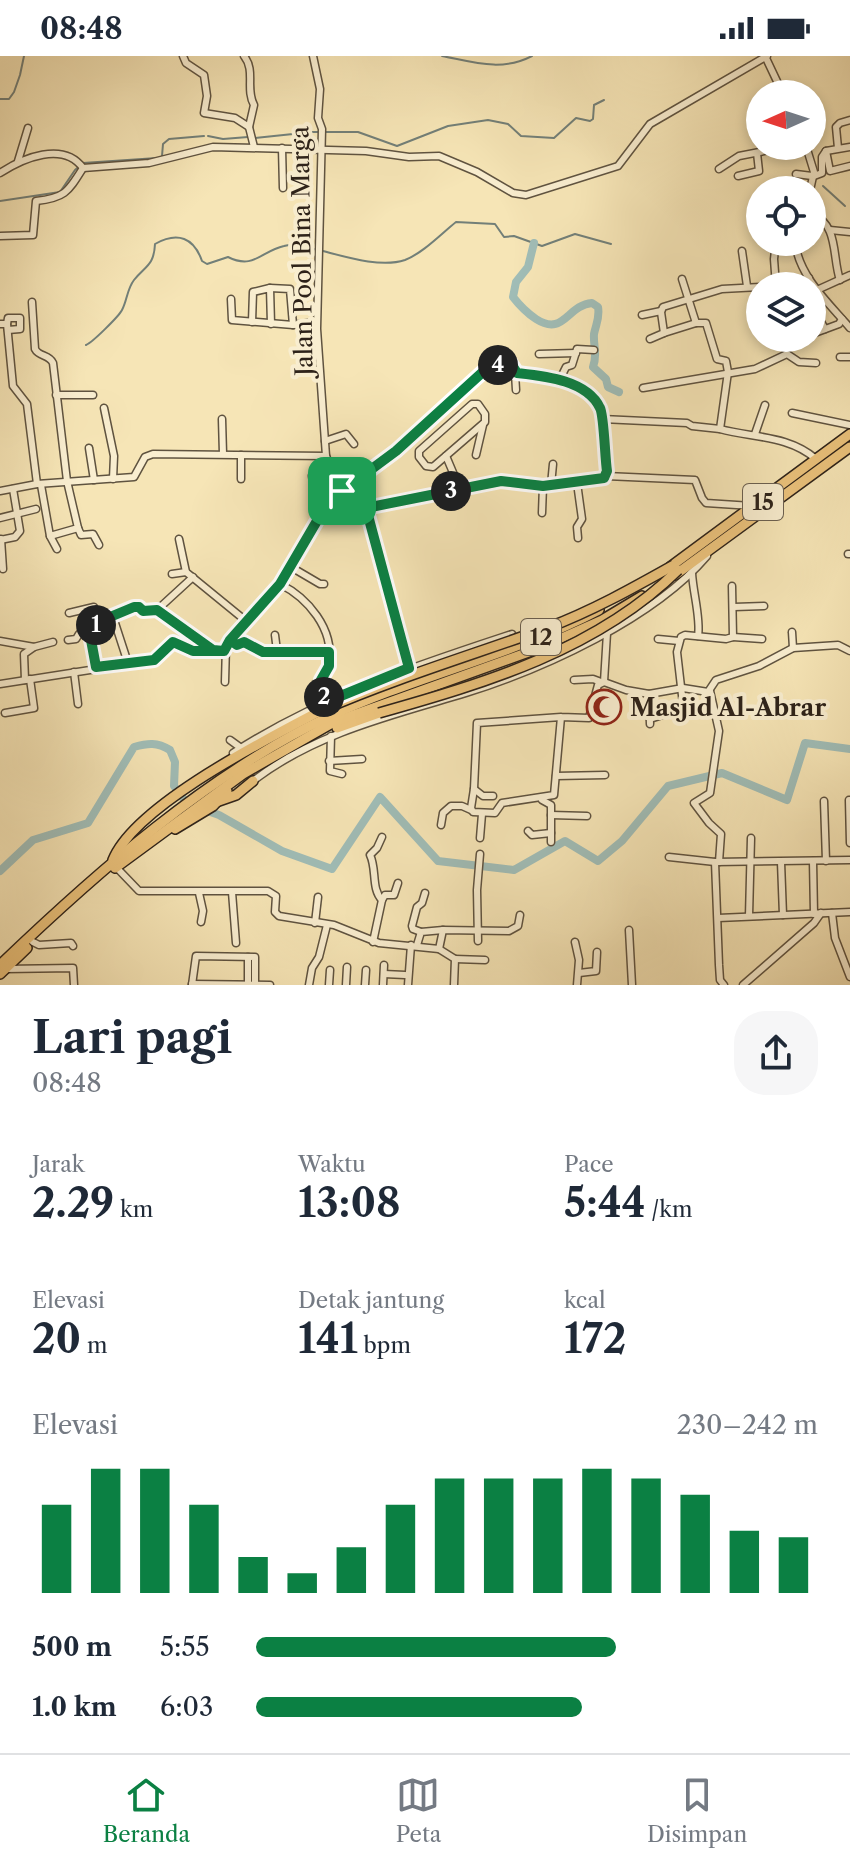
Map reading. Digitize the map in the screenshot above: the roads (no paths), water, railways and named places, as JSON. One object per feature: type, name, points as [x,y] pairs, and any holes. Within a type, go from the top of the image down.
[{"type":"highway","name":"12","points":[[414,688],[537,649],[602,620],[850,436]]},
{"type":"highway","name":"15","points":[[676,567],[850,436]]},
{"type":"highway","name":"12","points":[[2,969],[114,865],[212,799],[264,752],[304,730],[564,628],[638,593],[716,545],[850,445]]},
{"type":"highway","name":"15","points":[[676,567],[850,445]]},
{"type":"highway","points":[[114,865],[115,854],[142,822],[171,799],[201,777],[324,706],[549,627],[676,567]]},
{"type":"highway","points":[[190,813],[260,768],[337,727],[491,680],[541,659],[595,631],[645,598],[676,567]]},
{"type":"highway","points":[[212,799],[236,795],[253,781]]},
{"type":"highway","name":"12","points":[[2,969],[114,865],[190,813]]},
{"type":"street","points":[[183,56],[186,63],[204,75],[207,96],[204,113],[235,118],[249,127]]},
{"type":"street","points":[[244,56],[251,68],[249,95],[254,105],[249,127],[253,141]]},
{"type":"street","name":"Jalan Pool Bina Marga","points":[[313,56],[320,89],[318,118],[322,129],[316,326],[326,456],[342,491]]},
{"type":"street","points":[[0,173],[18,161],[61,155],[72,157],[81,165],[156,162],[206,148],[253,141],[282,148],[322,146],[409,157],[439,156],[471,168],[513,193],[532,194],[618,166],[650,124],[766,56],[777,80]]},
{"type":"street","points":[[838,148],[836,127],[850,120]]},
{"type":"street","points":[[18,161],[28,128]]},
{"type":"street","points":[[850,147],[826,151],[830,171],[850,166]]},
{"type":"street","points":[[282,148],[283,188]]},
{"type":"street","points":[[719,169],[731,160],[746,156]]},
{"type":"street","points":[[738,176],[753,175],[759,171],[758,160]]},
{"type":"street","points":[[810,160],[814,175]]},
{"type":"street","points":[[796,174],[822,173],[822,160]]},
{"type":"street","points":[[0,236],[33,235],[36,201],[64,194],[81,165]]},
{"type":"street","points":[[826,224],[830,230],[840,280]]},
{"type":"street","points":[[830,230],[850,232]]},
{"type":"street","points":[[742,251],[746,279]]},
{"type":"street","points":[[826,286],[850,275]]},
{"type":"street","points":[[682,279],[696,323]]},
{"type":"street","points":[[642,315],[722,289],[746,286]]},
{"type":"street","points":[[270,288],[271,324]]},
{"type":"street","points":[[252,322],[253,292],[289,288],[296,325]]},
{"type":"street","points":[[231,299],[231,320],[316,326]]},
{"type":"street","points":[[826,300],[850,328]]},
{"type":"street","points":[[32,302],[35,349],[52,360],[67,481],[78,528],[81,535],[93,534],[99,545]]},
{"type":"street","points":[[661,311],[664,333]]},
{"type":"street","points":[[826,329],[839,324],[842,319]]},
{"type":"street","points":[[650,339],[696,323],[706,323],[717,359],[726,361],[728,372],[720,429]]},
{"type":"street","points":[[5,326],[14,389],[27,404],[39,485],[50,536],[57,549]]},
{"type":"street","points":[[0,351],[10,349]]},
{"type":"street","points":[[560,379],[566,367],[572,365],[579,349],[594,350]]},
{"type":"street","points":[[511,350],[508,361],[515,372],[516,390]]},
{"type":"street","points":[[643,388],[761,367],[782,352]]},
{"type":"street","points":[[787,352],[799,362],[816,363]]},
{"type":"street","points":[[539,354],[576,353]]},
{"type":"street","points":[[840,357],[850,357]]},
{"type":"street","points":[[225,682],[224,651],[230,640],[280,584],[321,514],[342,491],[396,451],[485,370],[508,361]]},
{"type":"street","points":[[498,364],[504,376],[515,372],[560,379],[593,399],[601,410],[606,476]]},
{"type":"street","points":[[0,374],[12,374]]},
{"type":"street","points":[[56,395],[93,395]]},
{"type":"street","points":[[476,455],[486,420],[478,404],[473,404],[418,455],[429,467],[483,425]]},
{"type":"street","points":[[755,434],[765,405]]},
{"type":"street","points":[[104,408],[114,456],[113,479]]},
{"type":"street","points":[[792,413],[850,425]]},
{"type":"street","points":[[222,419],[223,454]]},
{"type":"street","points":[[602,419],[687,423],[755,434],[801,448],[816,459]]},
{"type":"street","points":[[325,441],[346,434],[354,444]]},
{"type":"street","points":[[89,448],[94,480]]},
{"type":"street","points":[[0,491],[67,481],[137,476],[145,457],[153,454],[326,456]]},
{"type":"street","points":[[241,455],[241,479]]},
{"type":"street","points":[[446,456],[460,489]]},
{"type":"street","points":[[551,485],[553,464]]},
{"type":"street","points":[[314,488],[314,474],[330,470]]},
{"type":"street","points":[[366,508],[506,480],[543,486],[606,476],[695,480],[706,503],[755,506]]},
{"type":"street","points":[[359,480],[414,688]]},
{"type":"street","points":[[577,483],[582,519],[577,527],[578,538]]},
{"type":"street","points":[[542,513],[543,486]]},
{"type":"street","points":[[3,569],[1,539],[18,535],[13,489]]},
{"type":"street","points":[[0,518],[36,509]]},
{"type":"street","points":[[50,536],[78,528]]},
{"type":"street","points":[[179,539],[190,575],[246,621]]},
{"type":"street","points":[[253,781],[331,736],[514,676],[608,633],[692,573],[716,545]]},
{"type":"street","points":[[291,567],[324,584]]},
{"type":"street","points":[[692,573],[695,609],[699,618],[698,636]]},
{"type":"street","points":[[172,574],[190,575]]},
{"type":"street","points":[[157,610],[190,575]]},
{"type":"street","points":[[280,584],[300,596],[316,613],[322,626],[329,652],[329,666],[321,680],[324,706]]},
{"type":"street","points":[[732,586],[733,637]]},
{"type":"street","points":[[68,640],[76,639],[98,622],[133,605],[143,611],[157,610],[213,650]]},
{"type":"street","points":[[734,607],[764,606]]},
{"type":"street","points":[[85,616],[94,607]]},
{"type":"street","points":[[69,613],[85,616]]},
{"type":"street","points":[[85,616],[96,667]]},
{"type":"street","points":[[113,617],[128,663]]},
{"type":"street","points":[[471,810],[477,723],[589,718],[602,682],[608,633],[602,620]]},
{"type":"street","points":[[792,632],[793,648]]},
{"type":"street","points":[[201,777],[241,748],[409,668],[512,634],[514,647]]},
{"type":"street","points":[[275,635],[277,651]]},
{"type":"street","points":[[649,694],[650,722],[681,709],[683,688],[677,652],[679,641],[685,635],[762,639]]},
{"type":"street","points":[[658,639],[679,641]]},
{"type":"street","points":[[230,640],[237,645],[244,642],[263,652],[329,652]]},
{"type":"street","points":[[0,641],[34,647]]},
{"type":"street","points":[[5,713],[34,708],[24,654],[34,647],[53,642]]},
{"type":"street","points":[[0,684],[154,660],[173,642],[193,651],[224,651]]},
{"type":"street","points":[[724,985],[720,980],[718,918],[717,862],[721,834],[694,803],[709,793],[714,769],[719,723],[710,691],[716,680],[761,666],[793,648],[838,645],[850,651]]},
{"type":"street","points":[[74,672],[78,704]]},
{"type":"street","points":[[574,680],[593,679],[649,694],[683,688],[710,691]]},
{"type":"street","points":[[441,825],[443,813],[451,806],[462,806],[482,814],[495,813],[502,803],[554,795],[561,717]]},
{"type":"street","points":[[331,736],[329,761],[332,774],[342,774]]},
{"type":"street","points":[[230,740],[241,748]]},
{"type":"street","points":[[329,761],[362,759]]},
{"type":"street","points":[[556,776],[605,775]]},
{"type":"street","points":[[474,789],[480,794],[493,796]]},
{"type":"street","points":[[537,798],[550,803],[551,842]]},
{"type":"street","points":[[849,800],[850,843]]},
{"type":"street","points":[[824,801],[826,861]]},
{"type":"street","points":[[480,838],[482,814]]},
{"type":"street","points":[[551,815],[587,816]]},
{"type":"street","points":[[528,831],[532,835],[551,833]]},
{"type":"street","points":[[382,837],[370,855],[375,869],[376,893],[382,900]]},
{"type":"street","points":[[749,916],[751,838]]},
{"type":"street","points":[[478,941],[480,857]]},
{"type":"street","points":[[669,857],[717,862],[850,860]]},
{"type":"street","points":[[743,985],[814,923],[818,914],[813,861]]},
{"type":"street","points":[[781,862],[783,915]]},
{"type":"street","points":[[114,865],[139,891],[199,893],[254,890],[273,893],[277,916],[347,929],[373,942],[439,949],[455,959],[485,960]]},
{"type":"street","points":[[373,942],[382,900],[385,895],[394,895],[398,883]]},
{"type":"street","points":[[232,892],[236,943]]},
{"type":"street","points":[[199,893],[203,911],[201,922]]},
{"type":"street","points":[[425,893],[412,926],[421,932],[514,929],[518,926],[520,915]]},
{"type":"street","points":[[315,923],[318,897]]},
{"type":"street","points":[[718,918],[850,912]]},
{"type":"street","points":[[832,913],[834,935],[850,977]]},
{"type":"street","points":[[309,985],[327,925]]},
{"type":"street","points":[[439,949],[443,930]]},
{"type":"street","points":[[629,930],[632,985]]},
{"type":"street","points":[[408,985],[414,945],[421,932]]},
{"type":"street","points":[[33,942],[36,945],[70,943],[73,946]]},
{"type":"street","points":[[575,942],[579,960],[577,985]]},
{"type":"street","points":[[579,973],[596,971],[597,952]]},
{"type":"street","points":[[255,985],[255,957],[196,956],[192,984],[248,985],[255,985],[270,985]]},
{"type":"street","points":[[248,957],[248,985]]},
{"type":"street","points":[[454,985],[455,959]]},
{"type":"street","points":[[383,985],[384,965]]},
{"type":"street","points":[[346,985],[347,967]]},
{"type":"street","points":[[2,969],[73,968],[74,985]]},
{"type":"street","points":[[329,985],[330,970]]},
{"type":"street","points":[[365,985],[366,970]]},
{"type":"street","points":[[384,974],[405,975]]},
{"type":"waterway","points":[[0,99],[9,99],[14,92],[24,56]]},
{"type":"waterway","points":[[442,56],[498,65],[532,56]]},
{"type":"waterway","points":[[255,138],[312,132],[358,132],[397,146],[448,126],[488,120],[508,124],[521,136],[554,138],[576,118],[593,119],[594,105],[604,100]]},
{"type":"waterway","points":[[162,156],[163,144],[169,139],[204,136]]},
{"type":"waterway","points":[[208,136],[223,139],[248,137]]},
{"type":"waterway","points":[[0,201],[60,192],[83,163],[157,158]]},
{"type":"waterway","points":[[826,189],[845,206]]},
{"type":"waterway","points":[[323,251],[364,261],[396,262],[418,253],[456,222],[495,224],[504,237],[514,236],[542,246],[575,234],[611,244]]},
{"type":"waterway","points":[[86,345],[120,313],[132,284],[151,261],[155,244],[163,240],[178,238],[190,242],[207,264],[228,257],[251,261],[288,245],[317,250]]},
{"type":"waterway","points":[[534,243],[528,267],[516,282],[513,297],[545,324],[559,322],[584,305],[592,303],[598,307],[593,367],[606,379],[608,387],[619,392]]},
{"type":"waterway","points":[[0,871],[33,840],[88,823],[134,747],[144,745],[157,744],[170,750],[175,762],[174,786],[185,801],[219,815],[282,851],[332,869],[380,797],[438,861],[514,870],[565,841],[598,861],[622,841],[668,786],[722,773],[787,800],[805,743],[850,749]]},
{"type":"place","name":"Masjid Al-Abrar","points":[[604,707]]}]
